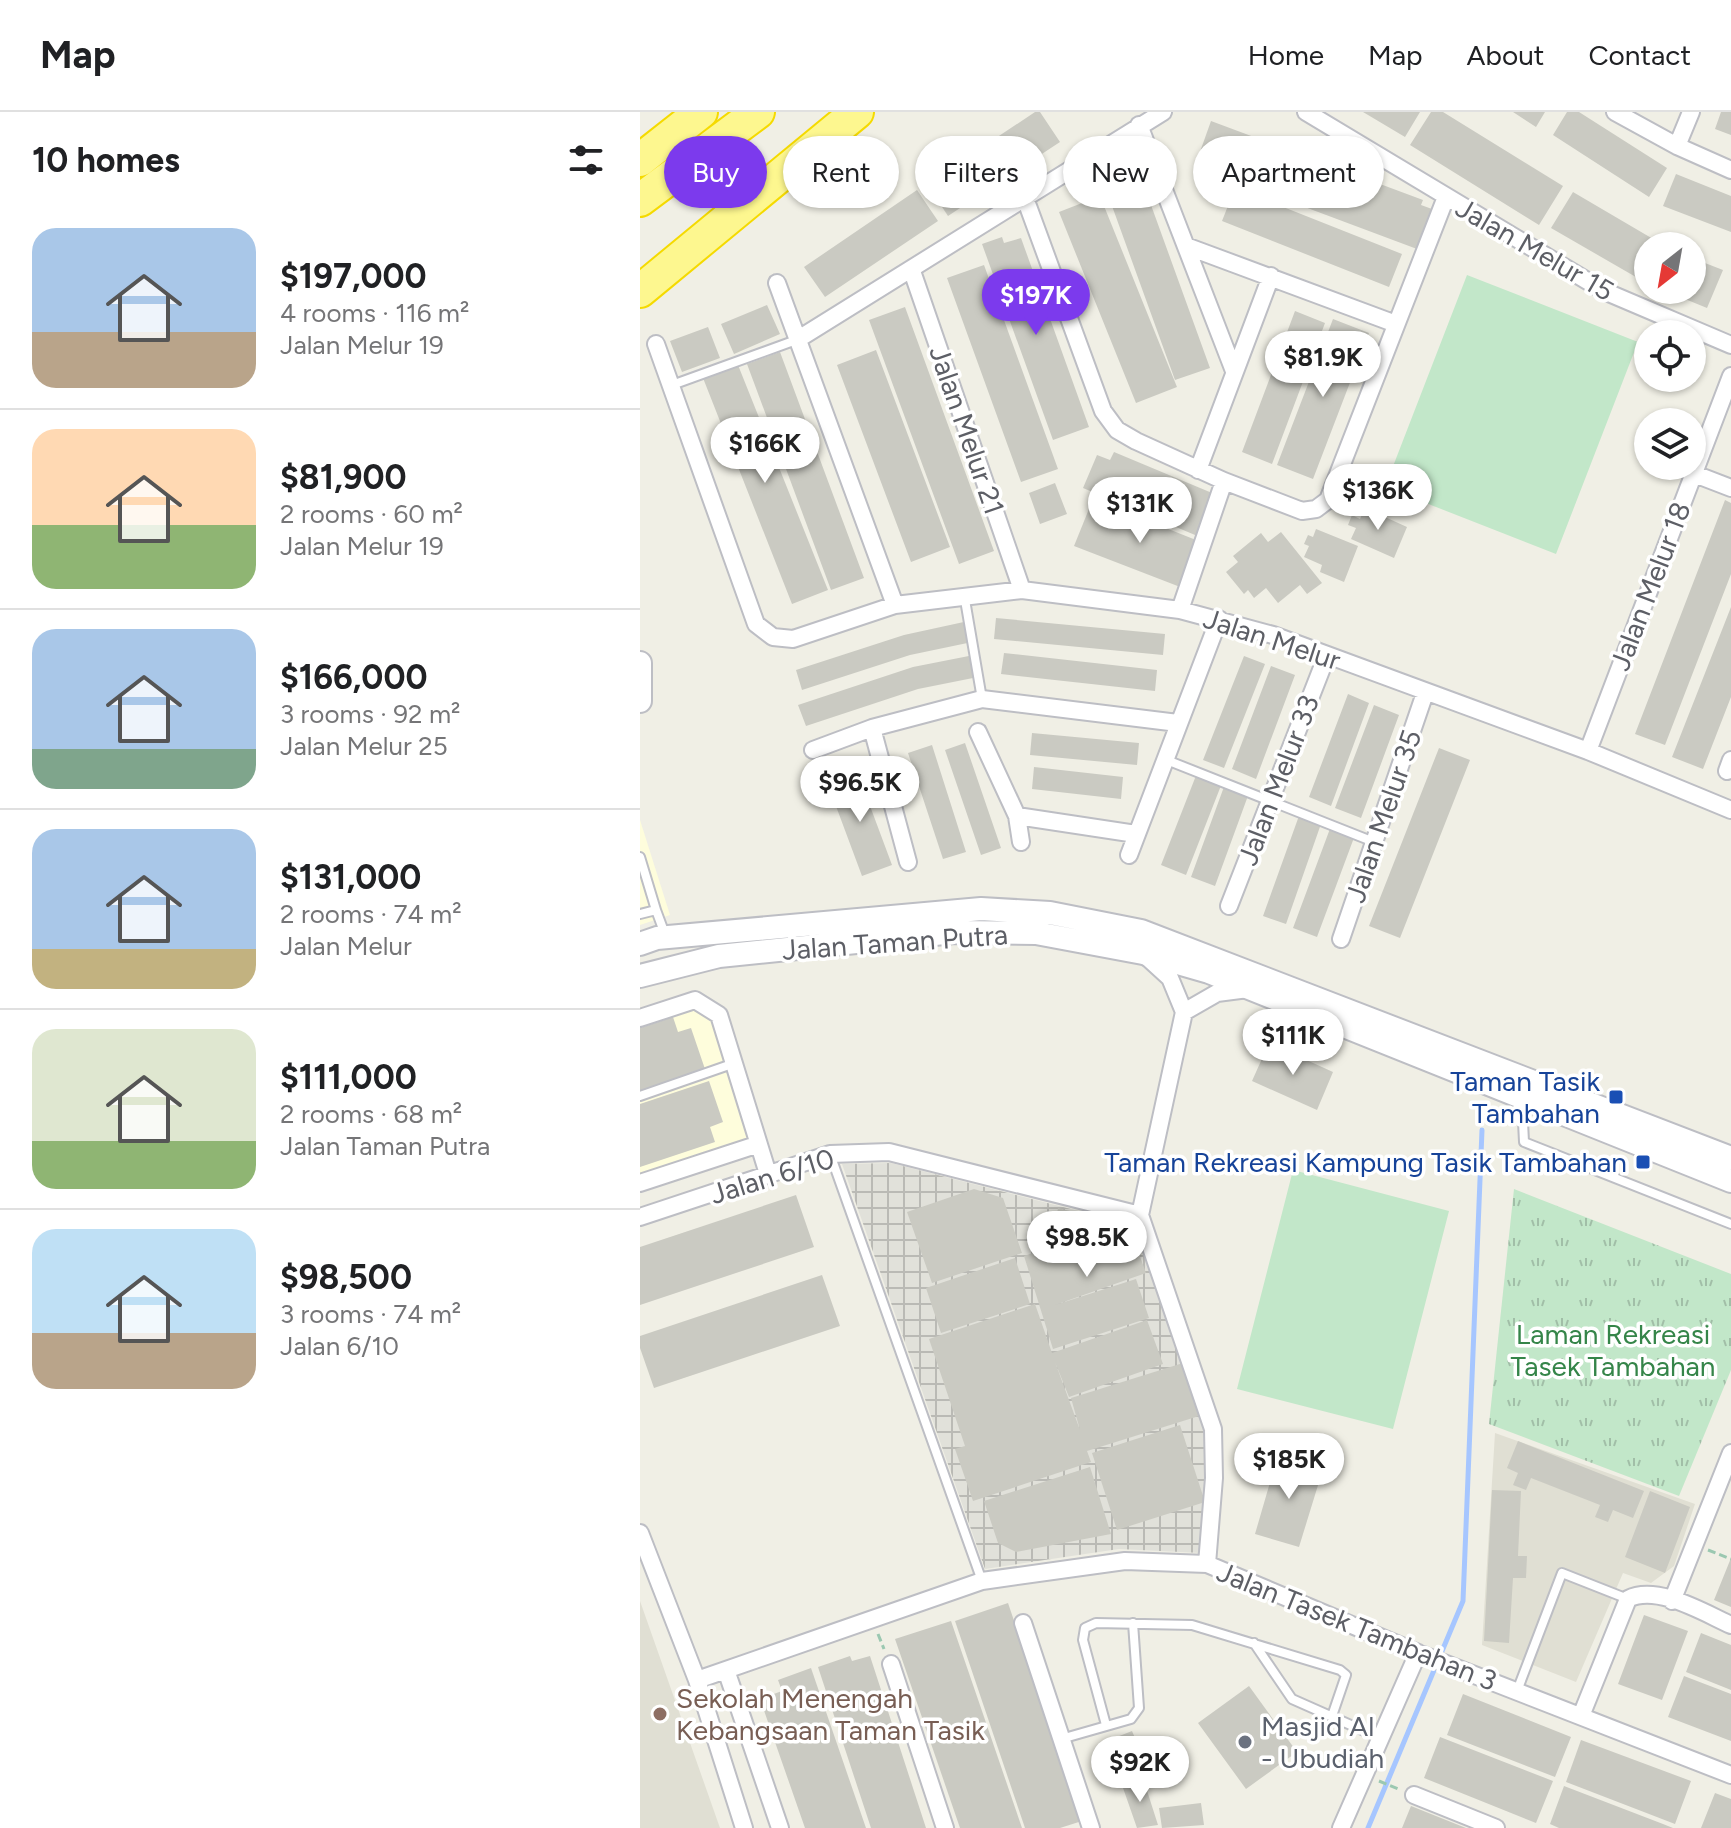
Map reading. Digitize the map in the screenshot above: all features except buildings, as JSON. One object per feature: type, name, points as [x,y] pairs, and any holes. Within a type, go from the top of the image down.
[{"type":"highway","points":[[640,160],[701,112]]},
{"type":"highway","points":[[640,200],[758,112]]},
{"type":"highway","points":[[640,291],[857,112]]},
{"type":"street","points":[[1047,184],[1163,112]]},
{"type":"street","name":"Jalan Melur 15","points":[[1306,112],[1604,291],[1731,345]]},
{"type":"street","points":[[1615,112],[1677,146],[1731,170]]},
{"type":"street","points":[[1677,146],[1691,112]]},
{"type":"street","points":[[1139,125],[1234,371]]},
{"type":"street","points":[[1029,208],[1103,411],[1117,430],[1198,470],[1302,511],[1316,509],[1328,500],[1446,197]]},
{"type":"street","points":[[800,338],[1010,208]]},
{"type":"street","points":[[1186,246],[1396,324]]},
{"type":"street","name":"Jalan Melur 21","points":[[912,271],[1022,590]]},
{"type":"street","points":[[1198,470],[1271,276]]},
{"type":"street","points":[[777,283],[800,338],[895,605]]},
{"type":"street","points":[[656,344],[672,385]]},
{"type":"street","name":"Jalan Melur 18","points":[[1706,438],[1731,376]]},
{"type":"street","name":"Jalan Melur","points":[[672,385],[756,624],[773,637],[793,639],[895,605],[964,594],[1022,590],[1180,610],[1219,619],[1327,655],[1588,751],[1731,810]]},
{"type":"street","points":[[1706,478],[1731,488]]},
{"type":"street","name":"Jalan Melur 18","points":[[1588,751],[1689,480]]},
{"type":"street","points":[[1180,610],[1224,481]]},
{"type":"street","points":[[1129,855],[1219,619]]},
{"type":"street","name":"Jalan Melur 33","points":[[1229,906],[1327,655]]},
{"type":"street","points":[[640,663],[640,701]]},
{"type":"street","name":"Jalan Melur 35","points":[[1341,939],[1425,693]]},
{"type":"street","points":[[813,750],[872,728],[982,699],[1178,723]]},
{"type":"street","points":[[872,728],[908,862]]},
{"type":"street","points":[[978,732],[1017,816],[1021,842]]},
{"type":"street","points":[[1017,816],[1136,834]]},
{"type":"street","name":"Jalan Taman Putra","points":[[640,944],[666,938],[981,909],[1050,913],[1141,931],[1526,1088],[1731,1181]]},
{"type":"street","name":"Jalan Taman Putra","points":[[646,972],[719,956],[954,932],[1036,933],[1143,953],[1209,972],[1248,989],[1731,1158]]},
{"type":"street","points":[[1143,953],[1170,978],[1184,1012],[1140,1215],[1213,1429],[1214,1478],[1207,1564]]},
{"type":"street","points":[[1184,1012],[1217,993],[1248,989]]},
{"type":"street","points":[[640,1018],[695,1000],[719,1015],[756,1145],[768,1174]]},
{"type":"street","name":"Jalan 6/10","points":[[640,1183],[756,1145]]},
{"type":"street","name":"Jalan 6/10","points":[[640,1217],[830,1154],[889,1152],[1140,1215]]},
{"type":"street","points":[[1672,1601],[1695,1545],[1724,1492],[1731,1453]]},
{"type":"street","points":[[640,1533],[644,1556],[697,1680],[744,1828]]},
{"type":"street","name":"Jalan Tasek Tambahan 3","points":[[697,1680],[871,1617],[982,1581],[1125,1561],[1207,1564],[1425,1656],[1731,1775]]},
{"type":"street","points":[[1581,1716],[1628,1599],[1637,1594],[1672,1601],[1731,1625]]},
{"type":"street","points":[[1023,1623],[1091,1828]]},
{"type":"street","points":[[1341,1828],[1380,1738],[1425,1656]]},
{"type":"street","points":[[891,1664],[945,1828]]},
{"type":"street","points":[[726,1670],[780,1828]]},
{"type":"street","points":[[1414,1795],[1496,1828]]},
{"type":"lane","points":[[672,385],[800,338]]},
{"type":"lane","points":[[964,594],[982,699]]},
{"type":"lane","points":[[1164,759],[1374,842]]},
{"type":"lane","points":[[640,857],[666,938]]},
{"type":"lane","points":[[640,914],[656,910]]},
{"type":"lane","points":[[640,1096],[732,1064]]},
{"type":"lane","points":[[1526,1088],[1524,1142],[1731,1224]]},
{"type":"lane","points":[[830,1154],[982,1581]]},
{"type":"lane","points":[[1517,1691],[1562,1573],[1628,1599]]},
{"type":"lane","points":[[1106,1725],[1083,1640],[1085,1628],[1096,1623],[1192,1625],[1253,1642],[1346,1675],[1332,1716]]},
{"type":"lane","points":[[1061,1739],[1131,1719],[1139,1708],[1133,1623]]},
{"type":"lane","points":[[1253,1642],[1292,1699],[1380,1738]]},
{"type":"path","points":[[1695,1545],[1731,1559]]},
{"type":"path","points":[[871,1617],[891,1664]]},
{"type":"path","points":[[1364,1775],[1414,1795]]},
{"type":"shaded area","points":[[640,820],[670,915],[640,925]]},
{"type":"shaded area","points":[[694,1007],[714,1018],[748,1141],[640,1176],[640,1024]]},
{"type":"shaded area","points":[[891,1163],[1138,1226],[1207,1429],[1208,1481],[1201,1553],[1119,1549],[985,1569],[842,1164]]},
{"type":"shaded area","points":[[1495,1433],[1695,1504],[1674,1566],[1651,1583],[1623,1573],[1576,1682],[1482,1645]]},
{"type":"shaded area","name":"Sekolah Menengah Kebangsaan Taman Tasik","points":[[640,1601],[720,1828],[640,1828]]},
{"type":"green space","points":[[1467,275],[1634,340],[1634,352],[1556,554],[1385,487]]},
{"type":"green space","points":[[1293,1170],[1449,1211],[1393,1429],[1237,1389]]},
{"type":"green space","name":"Laman Rekreasi Tasek Tambahan","points":[[1514,1189],[1731,1274],[1731,1370],[1679,1496],[1489,1424]]},
{"type":"waterway","points":[[1368,1828],[1463,1601],[1482,1130]]},
{"type":"place","name":"Taman Tasik Tambahan","points":[[1616,1097]]},
{"type":"place","name":"Taman Rekreasi Kampung Tasik Tambahan","points":[[1643,1162]]},
{"type":"place","name":"Sekolah Menengah Kebangsaan Taman Tasik","points":[[660,1714]]},
{"type":"place","name":"Masjid Al - Ubudiah","points":[[1245,1742]]}]
